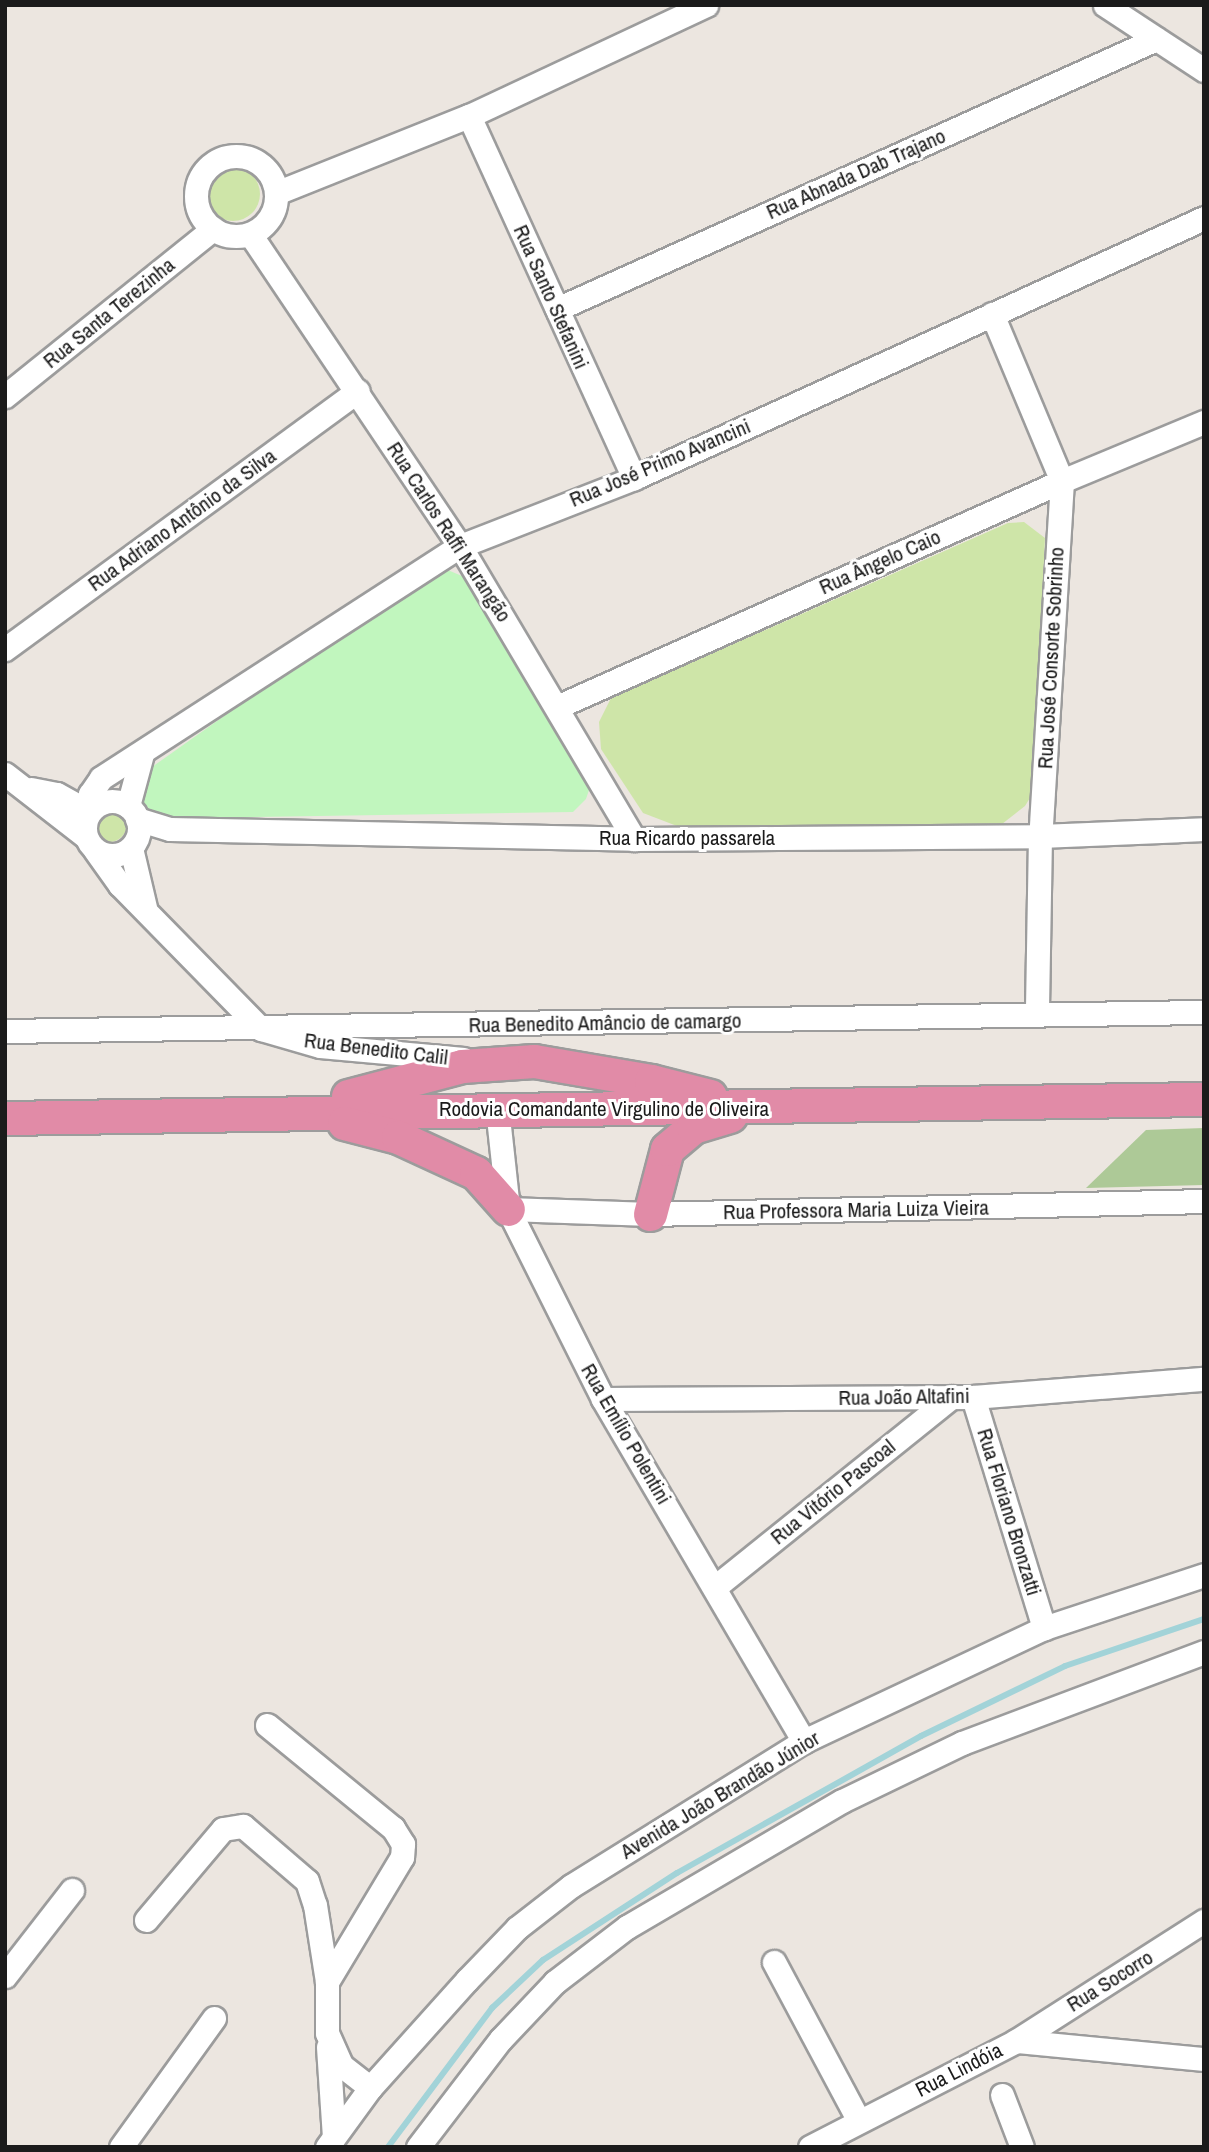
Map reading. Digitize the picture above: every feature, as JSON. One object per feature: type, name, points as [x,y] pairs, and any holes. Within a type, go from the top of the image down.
[{"type":"highway","points":[[272,1112],[494,1062],[534,1061],[651,1081],[756,1108]]},
{"type":"highway","points":[[494,1062],[497,1108]]},
{"type":"highway","name":"Rodovia Comandante Virgulino de Oliveira","points":[[5,1118],[497,1108],[756,1108],[1204,1099]]},
{"type":"highway","points":[[650,1214],[667,1149],[694,1126],[756,1108]]},
{"type":"highway","points":[[272,1112],[398,1137],[476,1173],[508,1209]]},
{"type":"street","points":[[276,193],[469,116],[706,5]]},
{"type":"street","points":[[1105,5],[1204,70]]},
{"type":"street","name":"Rua Abnada Dab Trajano","points":[[556,309],[1156,39]]},
{"type":"street","name":"Rua Santo Stefanini","points":[[469,116],[634,478]]},
{"type":"street","points":[[242,157],[254,161],[273,180],[276,193],[270,218],[250,234],[238,236],[213,229],[198,208],[196,194],[199,181],[216,162],[242,157]]},
{"type":"street","name":"Rua José Primo Avancini","points":[[90,812],[93,785],[460,546],[634,478],[1204,218]]},
{"type":"street","name":"Rua Santa Terezinha","points":[[5,396],[213,229]]},
{"type":"street","name":"Rua Carlos Raffi Marangão","points":[[250,234],[460,546],[559,706],[634,839]]},
{"type":"street","name":"Rua José Consorte Sobrinho","points":[[992,314],[1062,481],[1040,836],[1037,1015]]},
{"type":"street","name":"Rua Adriano Antônio da Silva","points":[[5,649],[358,391]]},
{"type":"street","name":"Rua Ângelo Caio","points":[[559,706],[1062,481],[1204,422]]},
{"type":"street","points":[[142,754],[132,813],[132,846],[145,907]]},
{"type":"street","points":[[5,774],[28,789],[90,843],[113,856],[132,846]]},
{"type":"street","points":[[28,789],[57,793],[90,812]]},
{"type":"street","points":[[90,812],[112,801],[132,813]]},
{"type":"street","points":[[90,812],[90,843],[107,869],[261,1029]]},
{"type":"street","name":"Rua Ricardo passarela","points":[[132,813],[170,830],[634,839],[1040,836],[1204,829]]},
{"type":"street","name":"Rua Ricardo passarela","points":[[132,846],[170,830]]},
{"type":"street","name":"Rua Benedito Amâncio de camargo","points":[[5,1031],[1204,1012]]},
{"type":"street","name":"Rua Benedito Calil","points":[[261,1029],[320,1046],[494,1062]]},
{"type":"street","name":"Rua Emílio Polentini","points":[[497,1108],[508,1209],[603,1399],[804,1741]]},
{"type":"street","name":"Rua Professora Maria Luiza Vieira","points":[[508,1209],[650,1214],[1204,1201]]},
{"type":"street","name":"Rua João Altafini","points":[[603,1399],[962,1397],[1204,1379]]},
{"type":"street","name":"Rua Vitório Pascoal","points":[[715,1587],[962,1397]]},
{"type":"street","name":"Rua Floriano Bronzatti","points":[[962,1397],[1044,1628]]},
{"type":"street","name":"Avenida João Brandão Júnior","points":[[331,2142],[370,2088],[517,1928],[571,1886],[804,1741],[1044,1628],[1204,1575]]},
{"type":"street","points":[[418,2147],[501,2039],[555,1982],[627,1927],[842,1801],[962,1743],[1204,1652]]},
{"type":"street","points":[[267,1725],[393,1828],[403,1844],[402,1857],[327,1982]]},
{"type":"street","points":[[146,1920],[223,1829],[235,1824],[243,1826],[307,1881],[316,1905],[327,1982],[331,2142]]},
{"type":"street","points":[[10,1963],[72,1890]]},
{"type":"street","name":"Rua Socorro","points":[[1016,2041],[1204,1922]]},
{"type":"street","points":[[774,1962],[859,2121]]},
{"type":"street","points":[[121,2147],[214,2018]]},
{"type":"street","points":[[327,2033],[341,2065],[370,2088]]},
{"type":"street","name":"Rua Lindóia","points":[[810,2147],[1016,2041],[1204,2059]]},
{"type":"street","points":[[1002,2095],[1022,2147]]},
{"type":"green space","points":[[233,167],[252,175],[260,194],[252,213],[233,221],[214,213],[206,194],[214,175]]},
{"type":"green space","points":[[1024,522],[1045,538],[1033,793],[1025,806],[1002,824],[988,828],[677,826],[643,813],[601,749],[599,722],[611,698],[1008,523]]},
{"type":"green space","points":[[443,568],[469,579],[592,781],[586,799],[573,812],[187,818],[162,817],[142,804],[141,787],[152,767],[419,578]]},
{"type":"green space","points":[[109,806],[122,811],[127,824],[122,837],[109,842],[96,837],[91,824],[96,811]]},
{"type":"green space","points":[[1204,1128],[1204,1185],[1086,1188],[1146,1130]]},
{"type":"waterway","points":[[388,2147],[492,2008],[543,1960],[677,1873],[921,1736],[1065,1666],[1204,1619]]}]
